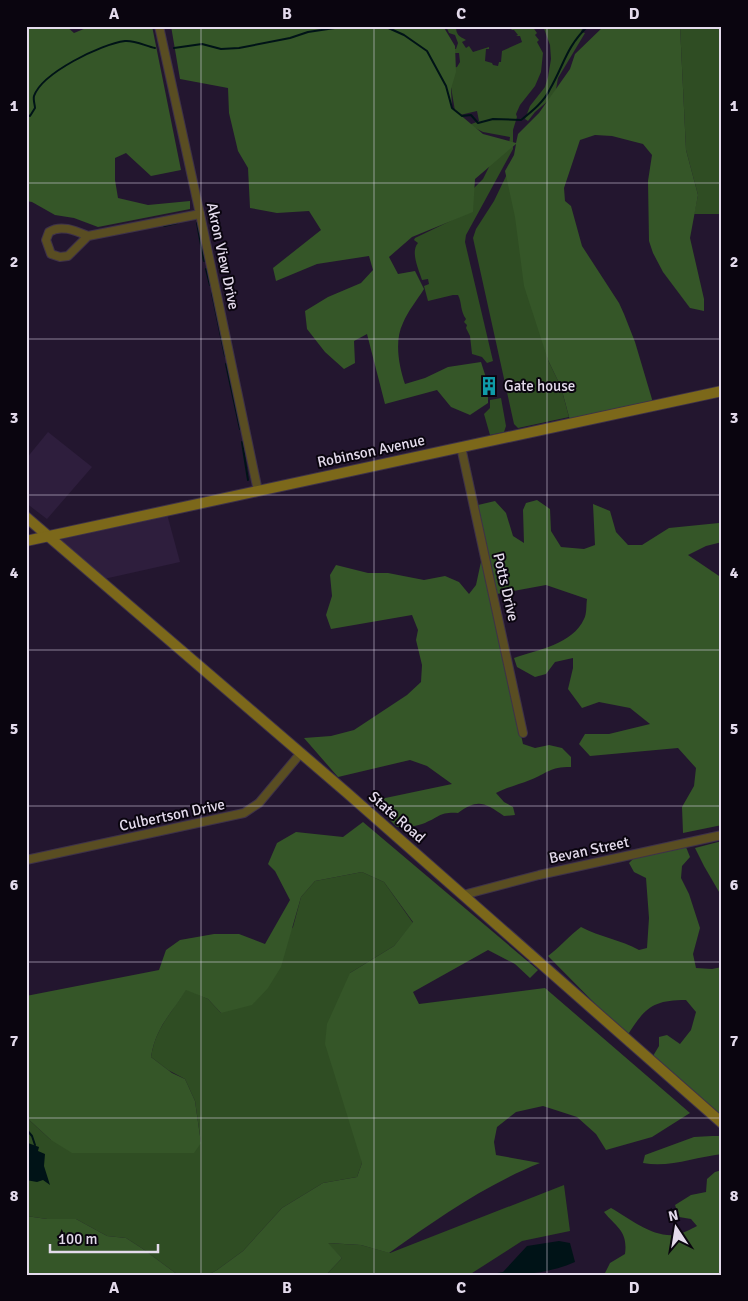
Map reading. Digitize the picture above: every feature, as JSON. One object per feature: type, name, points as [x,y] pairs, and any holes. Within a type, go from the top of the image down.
[{"type":"street","name":"Akron View Drive","points":[[159,26],[258,491]]},
{"type":"street","points":[[88,236],[68,256],[63,257],[51,254],[46,240],[49,232],[58,228],[88,236],[200,214]]},
{"type":"street","name":"Robinson Avenue","points":[[26,541],[722,391]]},
{"type":"street","name":"Potts Drive","points":[[461,447],[524,732]]},
{"type":"street","name":"State Road","points":[[26,517],[463,895],[722,1123]]},
{"type":"street","name":"Culbertson Drive","points":[[26,860],[244,813],[264,798],[300,754]]},
{"type":"street","name":"Bevan Street","points":[[463,895],[539,875],[722,835]]},
{"type":"shaded area","points":[[48,432],[92,467],[47,519],[26,503],[26,459]]},
{"type":"shaded area","points":[[167,514],[180,562],[104,579],[54,538]]},
{"type":"shaded area","points":[[28,1143],[39,1147],[38,1151],[45,1154],[44,1166],[50,1185],[43,1180],[37,1182],[26,1180],[26,1145]]},
{"type":"shaded area","points":[[559,1241],[570,1243],[575,1262],[542,1272],[486,1275],[503,1272],[527,1246]]},
{"type":"green space","points":[[26,26],[66,26],[74,33],[91,26],[152,26],[181,170],[151,176],[126,153],[115,158],[115,180],[118,198],[148,205],[190,201],[190,209],[98,227],[74,218],[55,215],[32,202],[26,201]]},
{"type":"green space","points":[[171,26],[443,26],[455,46],[456,72],[451,89],[452,108],[483,134],[516,143],[518,134],[539,113],[570,69],[575,54],[604,26],[680,26],[686,150],[698,195],[690,238],[704,299],[704,311],[690,308],[663,272],[653,253],[649,241],[648,181],[652,155],[643,144],[612,136],[595,135],[580,140],[564,188],[565,201],[571,206],[582,246],[619,303],[624,314],[635,342],[654,406],[571,424],[561,387],[548,360],[524,286],[515,217],[505,171],[514,155],[516,144],[475,179],[473,212],[412,237],[389,257],[398,274],[415,271],[424,289],[400,330],[398,345],[399,362],[405,384],[425,378],[448,367],[481,362],[488,384],[488,403],[470,415],[451,407],[437,390],[385,404],[367,334],[354,341],[355,363],[344,369],[325,352],[307,329],[305,311],[328,297],[361,283],[373,270],[369,256],[317,264],[276,281],[273,268],[321,230],[309,211],[277,213],[250,208],[248,168],[238,151],[229,113],[228,88],[180,79]]},
{"type":"green space","points":[[446,26],[456,26],[458,35],[466,40],[462,42],[466,48],[469,46],[473,52],[489,47],[489,49],[486,49],[485,61],[493,65],[498,66],[499,62],[501,62],[502,51],[522,42],[520,36],[516,36],[518,35],[514,30],[511,30],[513,28],[511,26],[532,26],[537,33],[535,35],[539,40],[537,42],[543,53],[541,72],[535,86],[520,105],[516,114],[517,117],[513,130],[513,149],[466,235],[465,242],[493,361],[487,363],[482,357],[472,354],[470,336],[466,328],[467,325],[464,322],[466,319],[458,295],[428,301],[424,286],[429,284],[428,279],[422,280],[415,256],[418,243],[414,240],[415,238],[471,211],[474,188],[483,179],[492,161],[509,144],[510,137],[483,132],[469,125],[479,121],[477,111],[460,115],[455,111],[448,69],[457,67],[460,62],[459,53],[452,53],[450,49],[456,49],[458,43],[455,35],[449,33]]},
{"type":"green space","points":[[543,26],[583,26],[581,32],[585,33],[558,78],[555,95],[535,112],[528,121],[525,119],[530,106],[545,87],[551,59],[550,45]]},
{"type":"green space","points":[[680,26],[722,26],[722,214],[694,214],[698,195],[686,150]]},
{"type":"green space","points":[[509,170],[548,360],[561,387],[569,417],[518,428],[514,424],[473,238],[476,229],[494,201]]},
{"type":"green space","points":[[501,398],[506,426],[504,432],[490,435],[484,414],[490,408],[490,400]]},
{"type":"green space","points":[[537,500],[550,509],[551,531],[561,547],[584,549],[595,545],[593,504],[610,511],[616,532],[628,545],[642,545],[669,528],[719,523],[722,527],[722,542],[706,546],[688,555],[722,578],[722,825],[683,833],[682,807],[694,786],[696,768],[678,748],[590,756],[579,744],[585,734],[609,734],[650,724],[630,708],[599,702],[582,708],[568,689],[573,668],[573,658],[555,662],[546,674],[535,677],[517,667],[514,658],[554,645],[572,635],[579,628],[586,612],[587,599],[546,585],[497,594],[478,505],[495,501],[506,513],[513,536],[524,543],[523,510],[526,503]]},
{"type":"green space","points":[[482,557],[523,744],[535,748],[549,745],[562,748],[571,757],[571,767],[553,769],[496,793],[504,802],[513,807],[515,815],[504,816],[486,805],[476,804],[458,813],[443,814],[421,824],[397,827],[371,801],[452,784],[427,766],[410,760],[338,777],[304,738],[331,736],[354,730],[407,695],[421,682],[422,665],[416,640],[418,630],[412,615],[331,629],[326,615],[332,596],[330,575],[336,565],[368,573],[388,573],[424,580],[445,576],[459,582],[469,594],[476,585]]},
{"type":"green space","points":[[363,822],[538,970],[530,978],[515,964],[488,950],[413,992],[419,1004],[545,988],[690,1113],[652,1137],[606,1150],[596,1134],[577,1117],[543,1106],[516,1112],[497,1127],[494,1142],[496,1155],[540,1163],[481,1192],[389,1253],[361,1245],[328,1243],[342,1258],[326,1275],[208,1275],[243,1251],[282,1208],[323,1183],[357,1177],[362,1163],[325,1044],[327,1024],[350,973],[394,946],[413,922],[384,882],[362,872],[315,881],[301,897],[281,967],[268,988],[252,1005],[221,1013],[208,999],[186,990],[160,1029],[151,1057],[172,1073],[185,1079],[195,1101],[201,1143],[194,1153],[72,1153],[51,1140],[26,1117],[26,996],[159,970],[166,950],[180,940],[214,934],[239,934],[265,944],[290,900],[275,871],[268,864],[277,843],[296,832],[343,837]]},
{"type":"green space","points":[[722,841],[722,897],[695,848]]},
{"type":"green space","points":[[686,847],[690,857],[682,866],[681,878],[689,894],[700,928],[693,954],[696,968],[712,969],[722,967],[722,1116],[653,1056],[659,1046],[659,1037],[667,1035],[680,1044],[691,1030],[696,1012],[686,1000],[674,1000],[657,1004],[645,1012],[627,1036],[548,956],[581,927],[639,950],[647,948],[649,918],[646,878],[634,872],[629,863],[634,858]]},
{"type":"green space","points":[[362,872],[384,882],[413,923],[394,946],[350,973],[362,1163],[357,1177],[323,1183],[282,1208],[243,1251],[208,1275],[178,1275],[126,1238],[107,1236],[76,1219],[47,1219],[26,1216],[26,1117],[51,1140],[201,1143],[195,1101],[185,1079],[168,1070],[151,1057],[160,1029],[186,989],[208,999],[221,1013],[293,927],[301,897],[315,881]]},
{"type":"green space","points":[[722,1136],[722,1154],[673,1163],[643,1163],[645,1155],[694,1137]]},
{"type":"green space","points":[[722,1170],[722,1275],[604,1275],[610,1263],[625,1254],[625,1240],[620,1230],[604,1212],[611,1208],[649,1230],[666,1235],[681,1234],[697,1226],[691,1219],[679,1217],[675,1205],[691,1195],[706,1192],[707,1179],[715,1172]]},
{"type":"green space","points":[[564,1185],[570,1231],[522,1241],[469,1275],[326,1275],[342,1258],[327,1243],[361,1245],[390,1253]]},
{"type":"green space","points":[[26,1216],[47,1219],[76,1219],[107,1236],[126,1238],[178,1275],[26,1275]]},
{"type":"waterway","points":[[174,48],[202,44],[221,49],[239,48],[290,38],[308,32],[348,26]]},
{"type":"waterway","points":[[384,26],[404,35],[427,51],[446,86],[452,108],[462,116],[471,115],[478,123],[493,119],[521,120],[533,110],[547,94],[570,49],[588,26]]},
{"type":"waterway","points":[[26,115],[30,116],[35,108],[34,96],[39,87],[60,69],[74,61],[102,48],[125,41],[136,42],[155,48]]},
{"type":"waterway","points":[[164,226],[177,223]]},
{"type":"waterway","points":[[197,223],[204,261]]},
{"type":"waterway","points":[[206,269],[210,285]]},
{"type":"waterway","points":[[212,293],[225,356]]},
{"type":"waterway","points":[[226,364],[240,429]]},
{"type":"waterway","points":[[242,442],[248,480]]},
{"type":"waterway","points":[[26,1129],[32,1136],[35,1145]]},
{"type":"place","name":"Gate house","points":[[489,386]]}]
